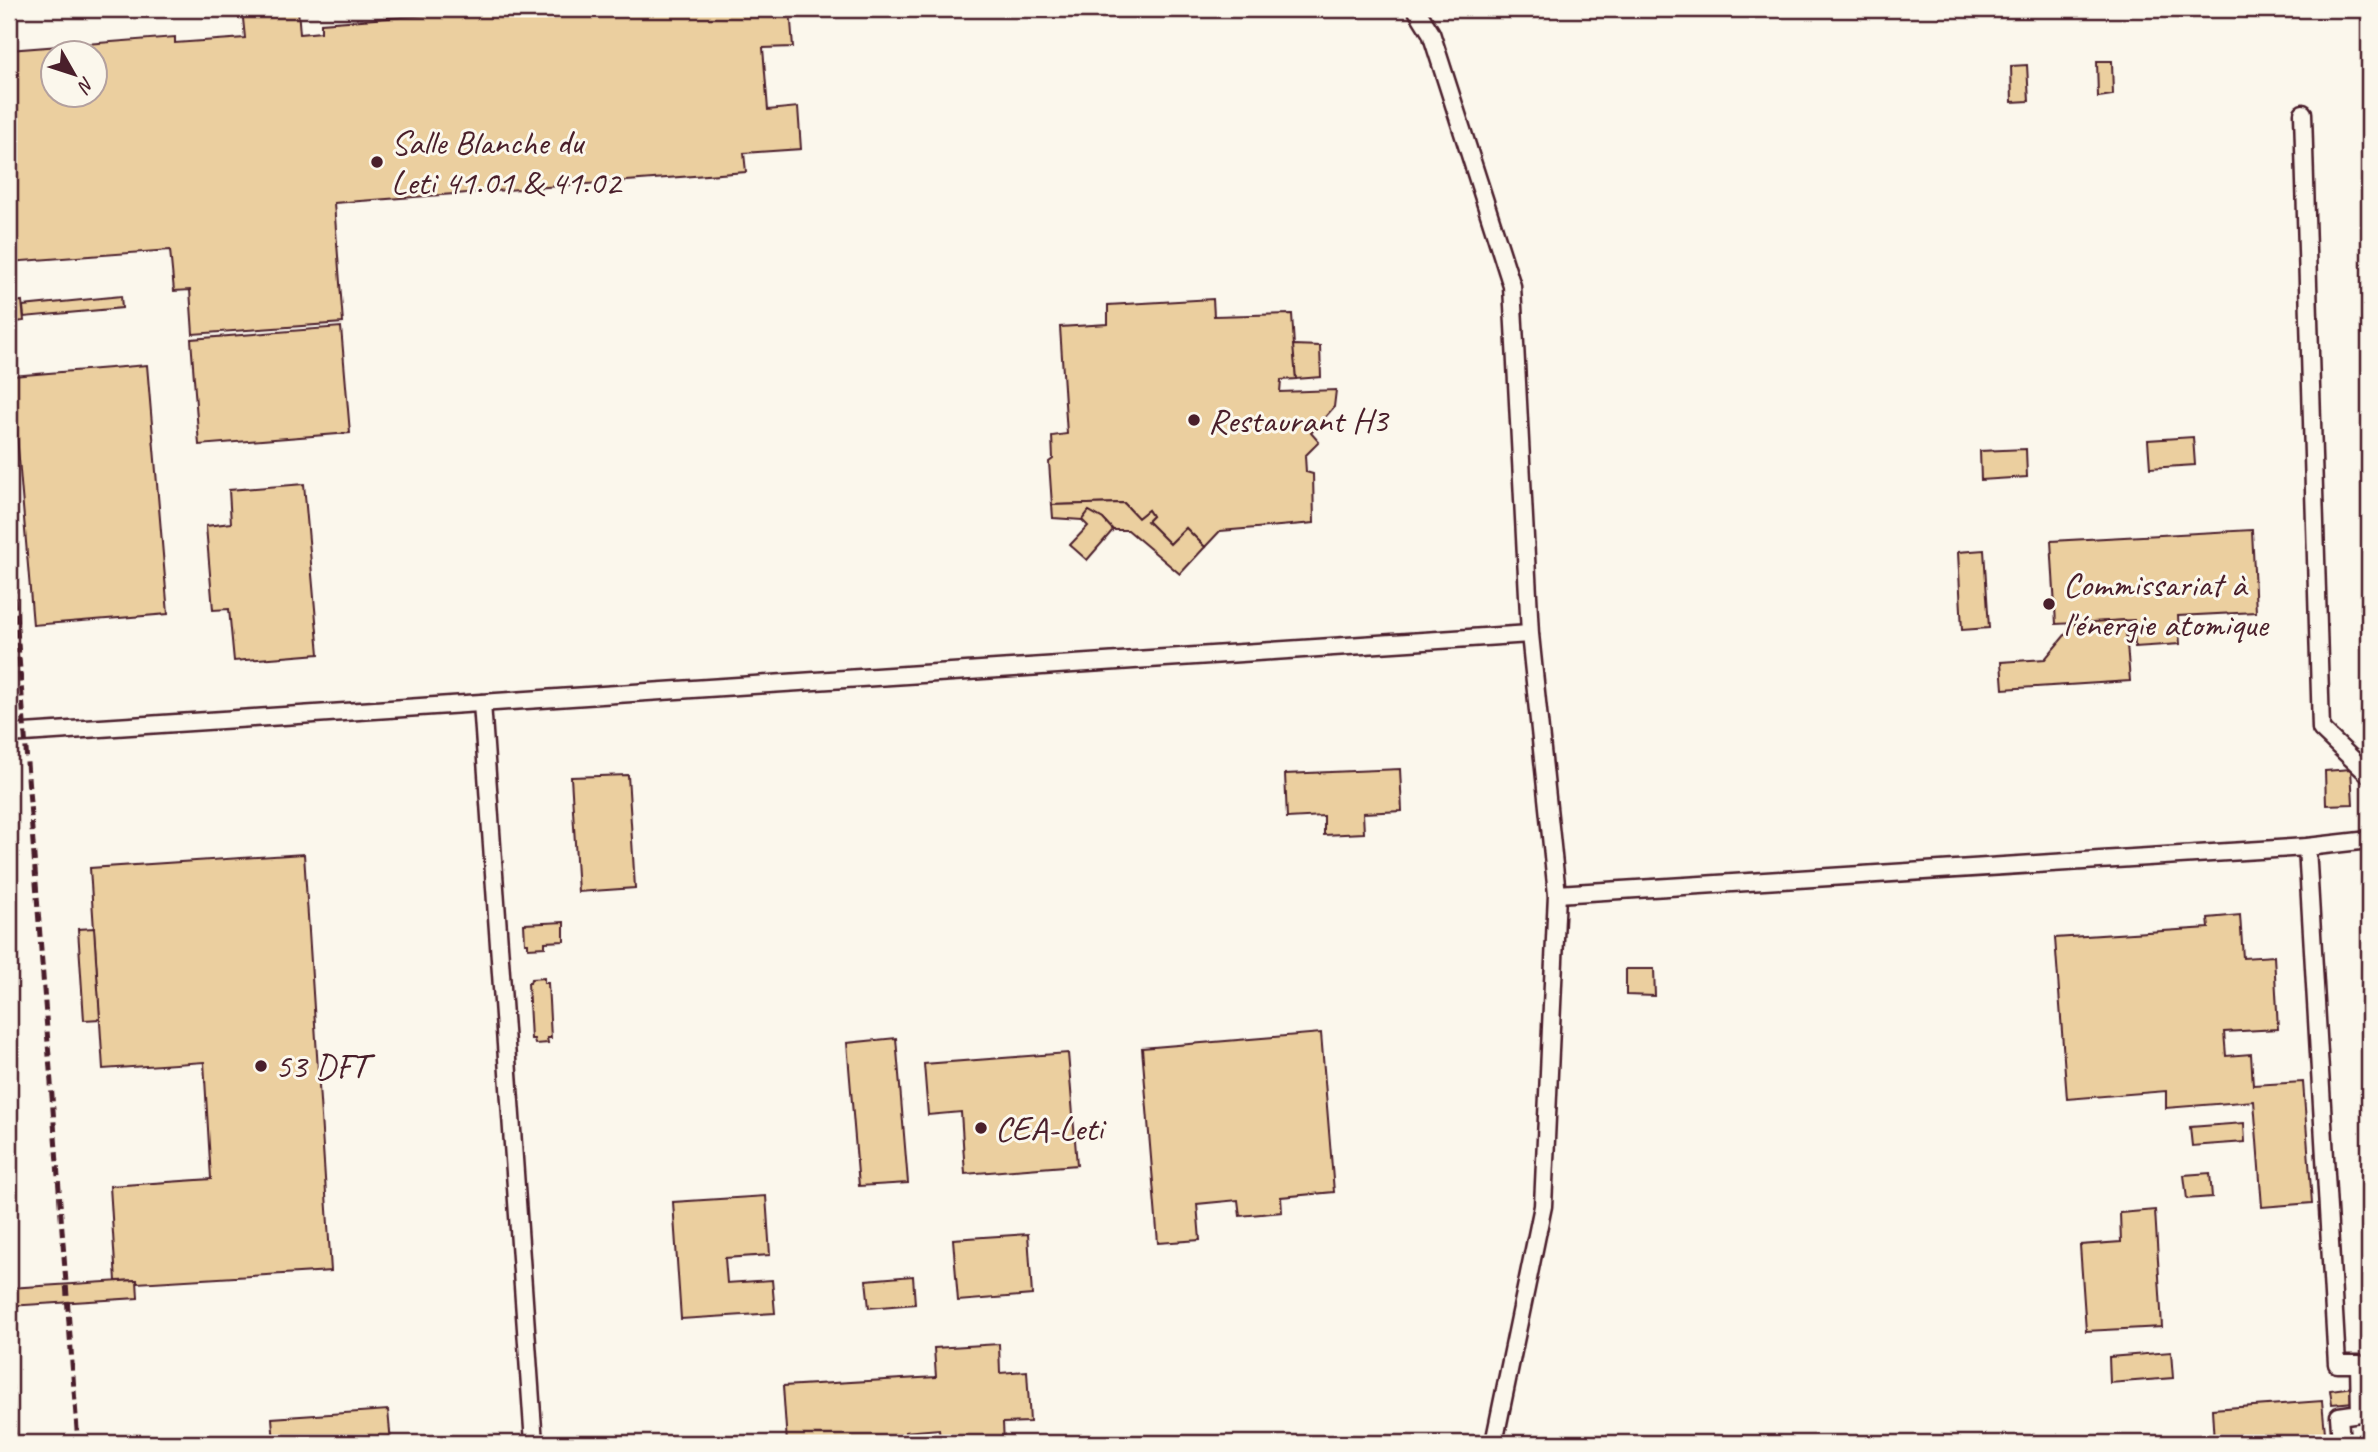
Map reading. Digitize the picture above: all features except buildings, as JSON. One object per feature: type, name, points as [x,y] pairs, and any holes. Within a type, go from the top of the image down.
[{"type":"lane","points":[[1416,9],[1432,33],[1512,286],[1530,634],[1557,894],[1543,1206],[1494,1443]]},
{"type":"lane","points":[[2304,113],[2321,729],[2369,775]]},
{"type":"lane","points":[[9,734],[1530,634]]},
{"type":"lane","points":[[482,703],[534,1443]]},
{"type":"lane","points":[[1557,894],[2369,840]]},
{"type":"lane","points":[[2307,846],[2337,1364],[2359,1364],[2360,1413],[2339,1416],[2341,1443]]},
{"type":"path","points":[[2348,9],[2369,13]]},
{"type":"railway","points":[[9,523],[78,1443]]},
{"type":"place","name":"Salle Blanche du Leti 41.01 & 41.02","points":[[377,162]]},
{"type":"place","name":"Restaurant H3","points":[[1194,420]]},
{"type":"place","name":"Commissariat à l'énergie atomique","points":[[2049,604]]},
{"type":"place","name":"53 DFT","points":[[261,1066]]},
{"type":"place","name":"CEA-Leti","points":[[981,1128]]}]
